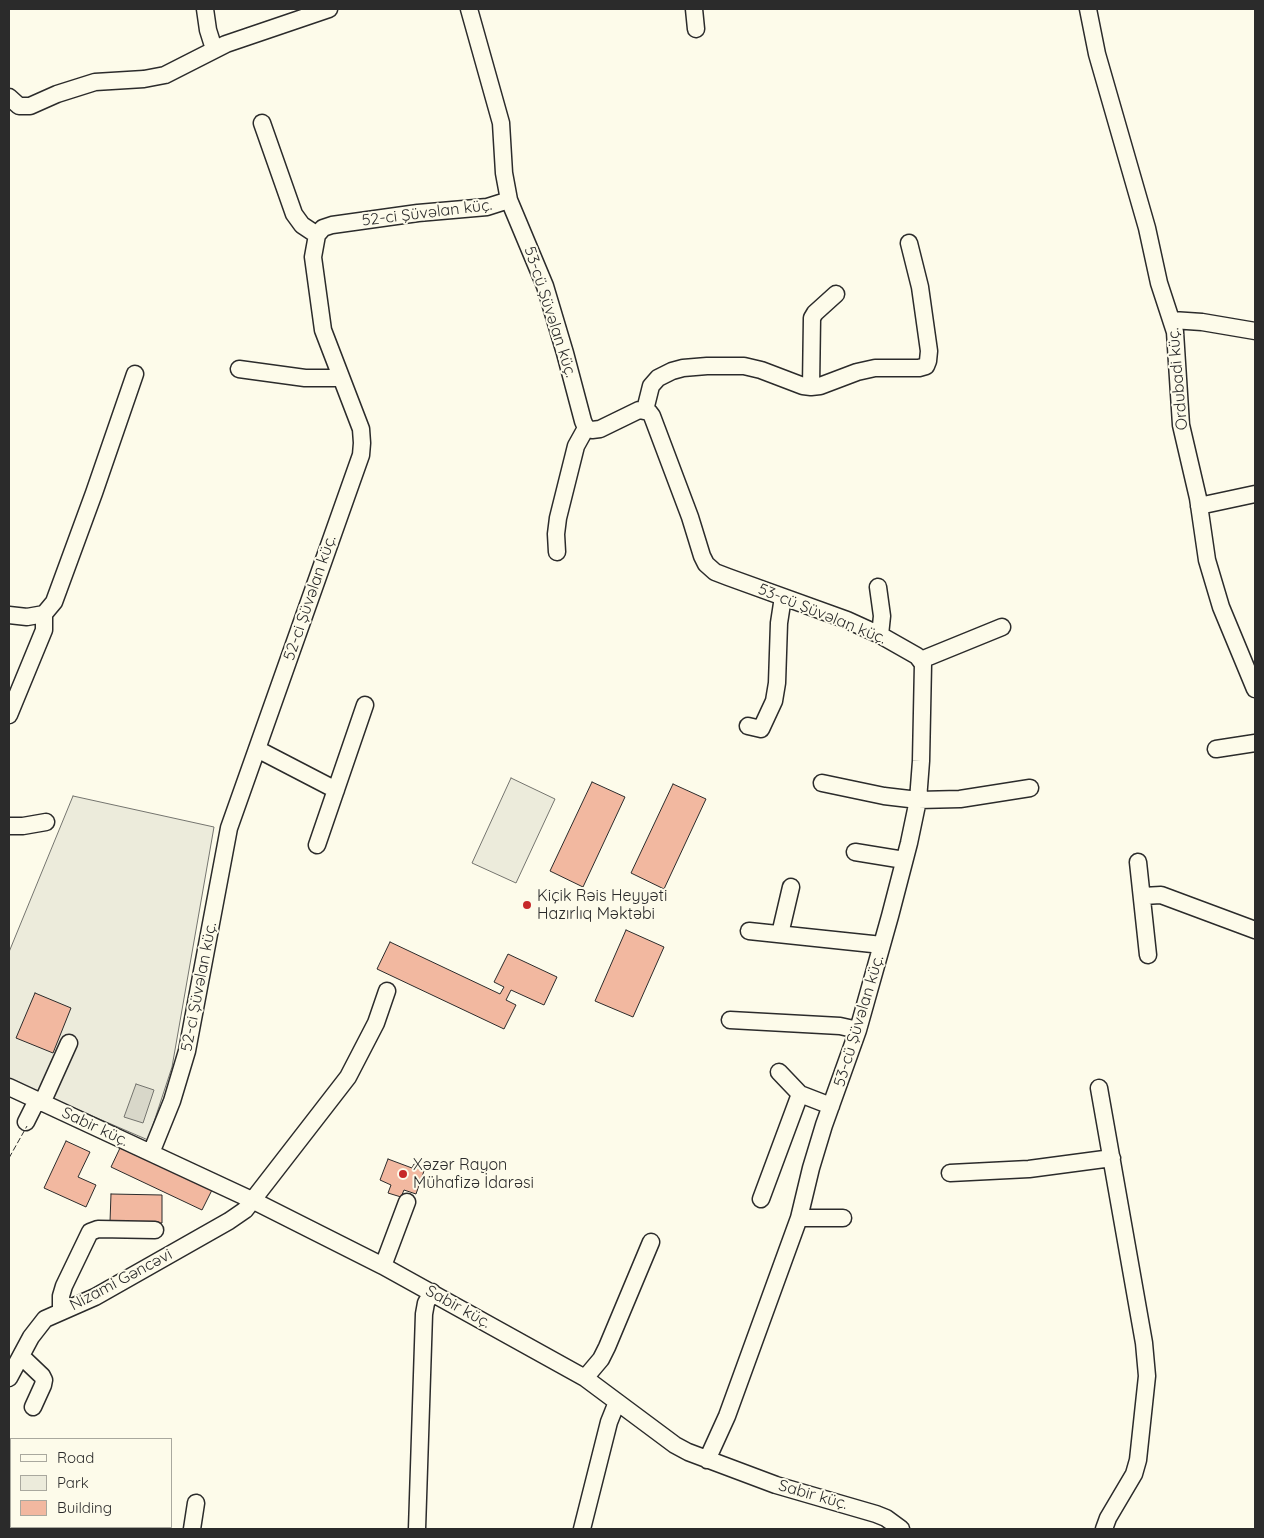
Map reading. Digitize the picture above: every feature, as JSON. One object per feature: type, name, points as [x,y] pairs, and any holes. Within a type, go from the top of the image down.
[{"type":"street","points":[[205,9],[208,30],[214,49]]},
{"type":"street","points":[[9,98],[19,106],[30,106],[57,94],[96,82],[144,79],[165,75],[214,49],[329,9]]},
{"type":"street","name":"53-cü Şüvəlan küç.","points":[[469,9],[501,123],[504,173],[509,200],[545,286],[566,353],[586,428]]},
{"type":"street","points":[[694,9],[696,30]]},
{"type":"street","name":"Ordubadi küç.","points":[[1088,9],[1094,44],[1147,228],[1159,283],[1172,320],[1176,343],[1180,425],[1199,506],[1212,581],[1232,637],[1255,690]]},
{"type":"street","points":[[262,123],[294,214],[302,225],[317,235]]},
{"type":"street","name":"52-ci Şüvəlan küç.","points":[[151,1153],[172,1101],[186,1056],[225,843],[234,813],[361,455],[361,429],[323,330],[314,257],[317,235],[323,228],[332,225],[426,212],[487,207],[509,200]]},
{"type":"street","points":[[557,552],[556,534],[558,518],[576,446],[586,428],[592,430],[600,429],[639,410],[645,410],[651,386],[658,378],[672,370],[707,366],[744,366],[811,387],[820,386],[857,372],[875,368],[910,369],[926,366],[929,351],[920,287],[908,244]]},
{"type":"street","points":[[811,387],[812,318],[814,313],[836,294]]},
{"type":"street","points":[[1172,320],[1202,322],[1255,331]]},
{"type":"street","points":[[239,369],[305,378],[341,378]]},
{"type":"street","points":[[9,715],[44,630],[44,614],[54,602],[135,374]]},
{"type":"street","name":"53-cü Şüvəlan küç.","points":[[645,410],[652,416],[706,564],[721,574],[848,620],[880,635],[917,656],[921,660],[924,672],[918,800],[882,945],[858,1030],[811,1168],[799,1218],[726,1416],[707,1460]]},
{"type":"street","points":[[1199,506],[1255,494]]},
{"type":"street","points":[[878,587],[882,616],[880,635]]},
{"type":"street","points":[[748,726],[761,729],[774,701],[777,683],[779,624],[783,597]]},
{"type":"street","points":[[9,615],[27,617],[44,614]]},
{"type":"street","points":[[921,660],[1002,627]]},
{"type":"street","points":[[317,845],[365,705]]},
{"type":"street","points":[[1216,749],[1255,743]]},
{"type":"street","points":[[257,749],[336,790]]},
{"type":"street","points":[[822,783],[884,796],[918,800],[960,800],[1030,788]]},
{"type":"street","points":[[9,826],[23,826],[46,822]]},
{"type":"street","points":[[855,852],[904,860]]},
{"type":"street","points":[[1138,862],[1148,955]]},
{"type":"street","points":[[780,934],[791,887]]},
{"type":"street","points":[[1143,896],[1161,895],[1255,930]]},
{"type":"street","points":[[748,931],[882,945]]},
{"type":"street","name":"Nizami Gəncəvi","points":[[9,1378],[39,1325],[45,1319],[95,1297],[229,1221],[254,1201],[348,1077],[376,1023],[387,991]]},
{"type":"street","points":[[730,1020],[840,1026],[858,1030]]},
{"type":"street","points":[[26,1122],[40,1102],[69,1043]]},
{"type":"street","points":[[779,1072],[800,1094],[831,1106]]},
{"type":"street","name":"Sabir küç.","points":[[9,1087],[254,1201],[432,1292],[585,1378],[675,1445],[707,1460],[785,1488],[886,1518],[901,1529]]},
{"type":"street","points":[[1099,1088],[1144,1343],[1147,1376],[1138,1460],[1134,1474],[1108,1518],[1104,1529]]},
{"type":"street","points":[[761,1199],[800,1094]]},
{"type":"street","points":[[950,1173],[1029,1169],[1112,1158]]},
{"type":"street","points":[[383,1266],[407,1202]]},
{"type":"street","points":[[799,1218],[843,1218]]},
{"type":"street","points":[[61,1311],[61,1296],[64,1286],[90,1232],[98,1229],[155,1230]]},
{"type":"street","points":[[585,1378],[601,1359],[607,1347],[651,1242]]},
{"type":"street","points":[[417,1529],[424,1314],[426,1303],[432,1292]]},
{"type":"street","points":[[21,1356],[44,1380],[33,1407]]},
{"type":"street","points":[[582,1529],[609,1422],[617,1402]]},
{"type":"street","points":[[192,1529],[196,1503]]},
{"type":"green space","points":[[511,778],[555,799],[516,883],[472,863]]},
{"type":"green space","points":[[73,796],[214,827],[172,1067],[148,1140],[9,1080],[9,952]]},
{"type":"shaded area","points":[[136,1084],[154,1090],[143,1123],[124,1117]]},
{"type":"building","points":[[592,782],[625,797],[583,887],[550,871]]},
{"type":"building","points":[[673,784],[706,799],[664,889],[631,873]]},
{"type":"building","points":[[626,930],[664,947],[633,1017],[595,1001]]},
{"type":"building","points":[[390,942],[500,994],[504,987],[494,982],[508,954],[557,977],[544,1005],[511,990],[506,1000],[516,1005],[504,1029],[377,969]]},
{"type":"building","points":[[35,993],[71,1008],[53,1053],[16,1038]]},
{"type":"building","points":[[66,1141],[90,1152],[78,1177],[96,1185],[86,1207],[44,1188]]},
{"type":"building","points":[[120,1148],[212,1190],[202,1210],[111,1167]]},
{"type":"building","name":"Xəzər Rayon Mühafizə İdarəsi","points":[[388,1159],[412,1168],[414,1164],[425,1168],[416,1194],[404,1190],[401,1197],[388,1193],[391,1185],[380,1180]]},
{"type":"building","points":[[111,1194],[162,1195],[162,1223],[110,1222]]},
{"type":"fence","points":[[9,1158],[27,1126]]},
{"type":"place","name":"Kiçik Rəis Heyyəti Hazırlıq Məktəbi","points":[[527,905]]},
{"type":"place","name":"Xəzər Rayon Mühafizə İdarəsi","points":[[403,1174]]}]
